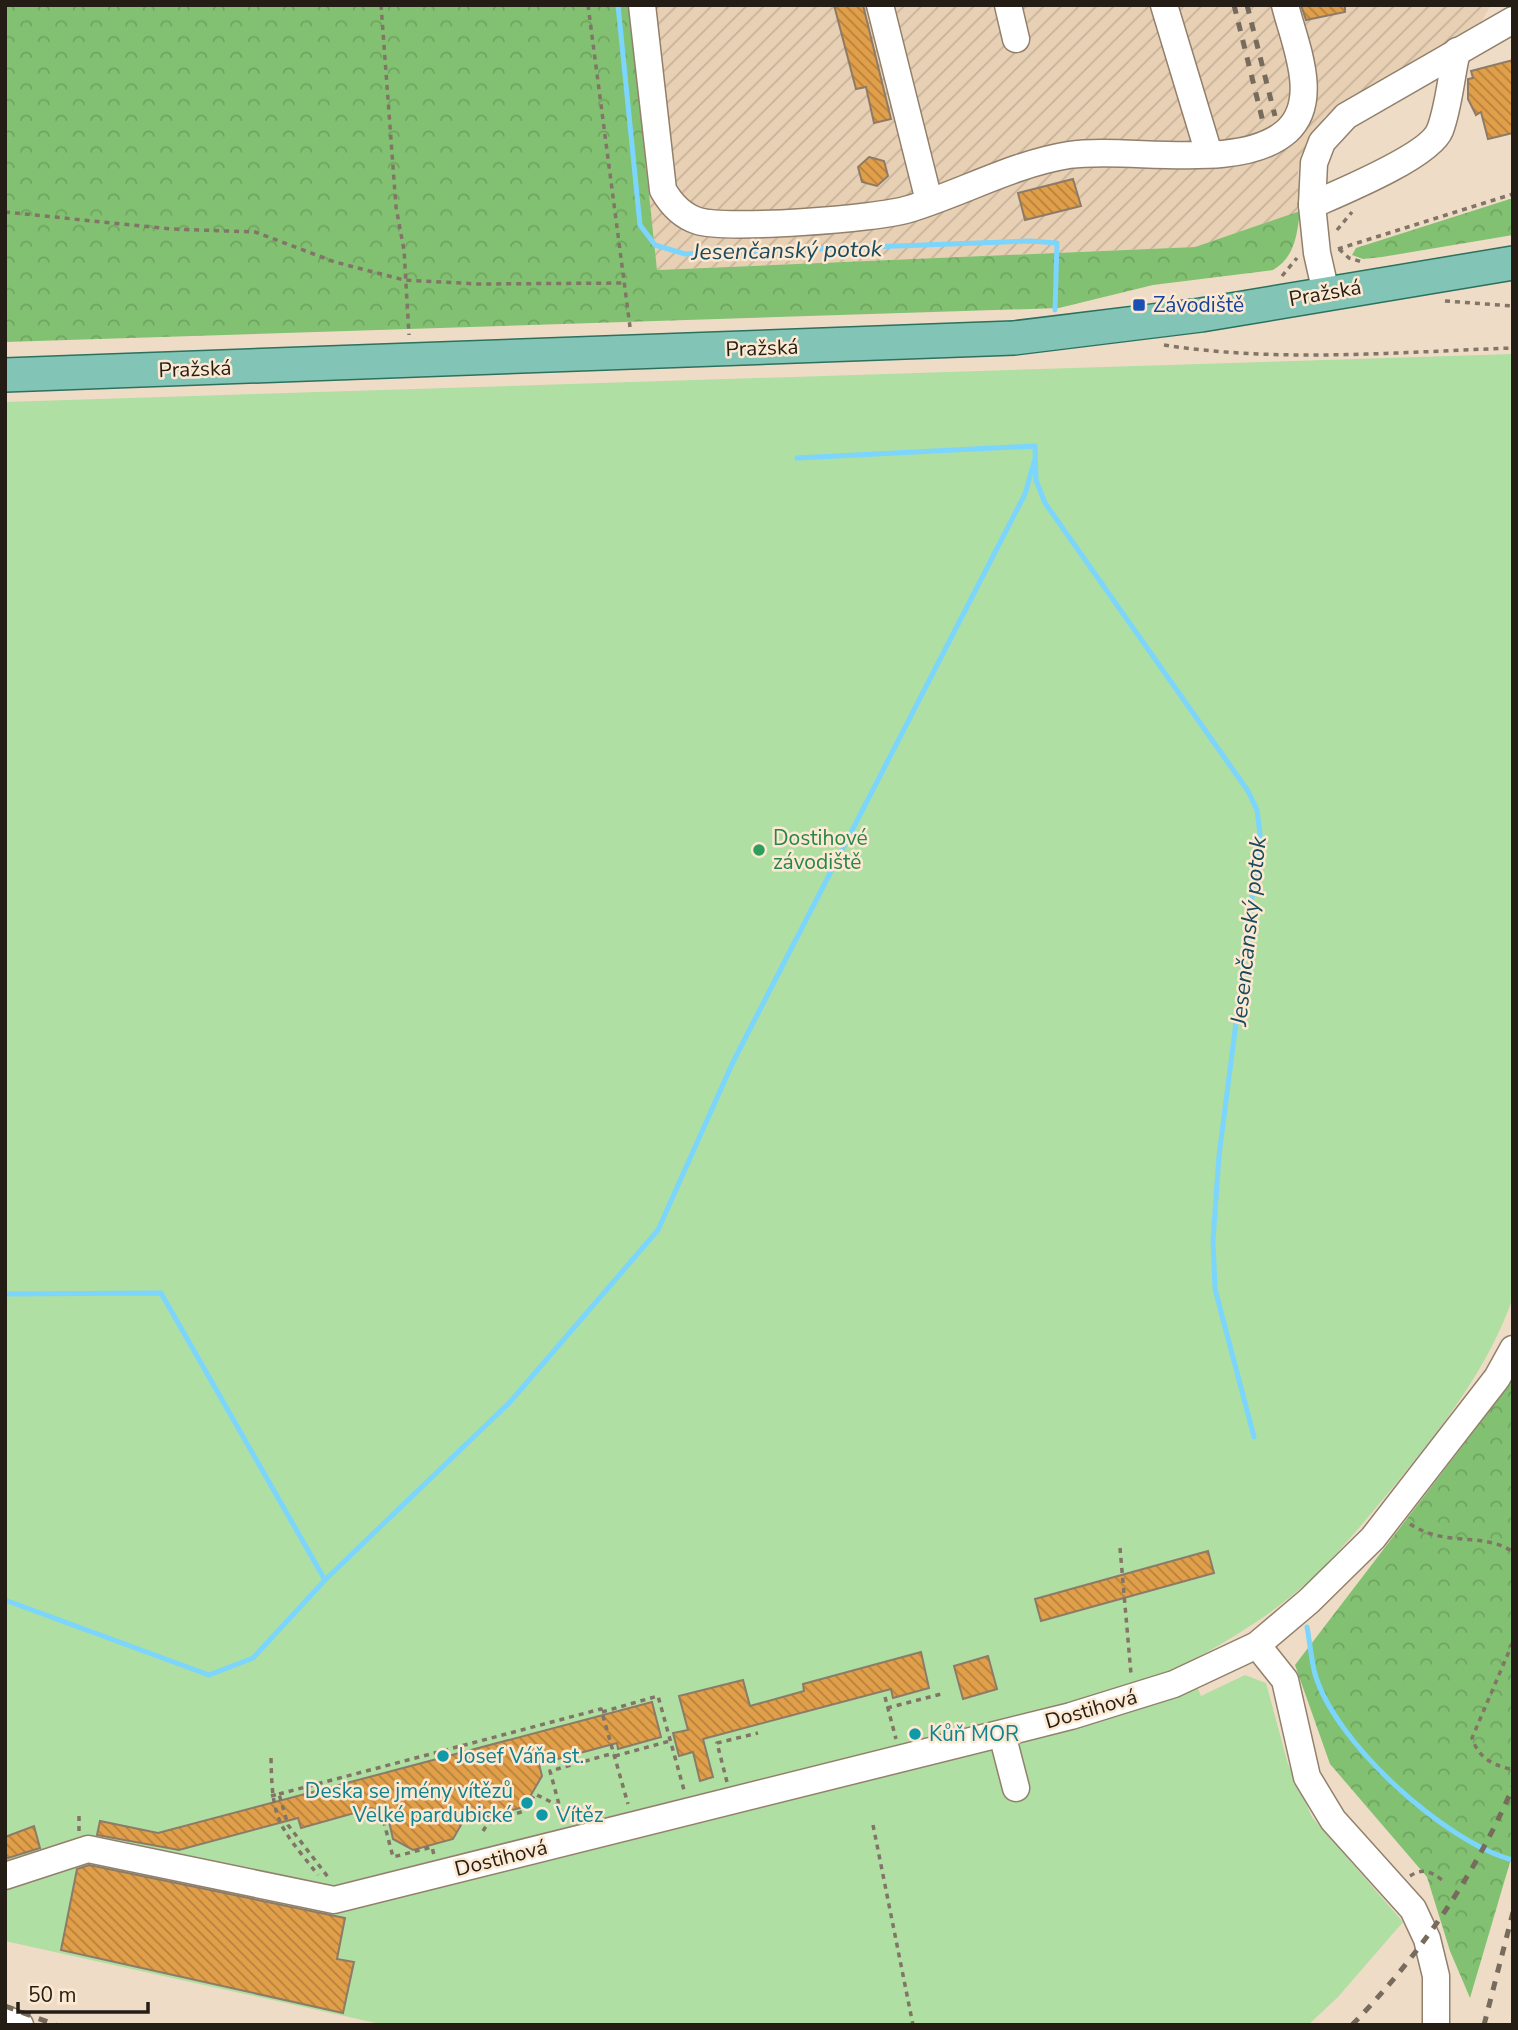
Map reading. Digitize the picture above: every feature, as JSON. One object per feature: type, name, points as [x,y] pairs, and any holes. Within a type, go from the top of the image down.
[{"type":"main road","name":"Pražská","points":[[5,375],[1014,338],[1201,315],[1513,262]]},
{"type":"street","points":[[642,5],[663,190],[671,204],[682,213],[709,224],[725,225],[887,214],[1069,155],[1209,154],[1272,141],[1288,130],[1300,114],[1304,85],[1285,5]]},
{"type":"street","points":[[880,5],[929,201]]},
{"type":"street","points":[[1008,5],[1016,39]]},
{"type":"street","points":[[1164,5],[1209,154]]},
{"type":"street","points":[[1326,293],[1317,253],[1312,205],[1314,163],[1322,142],[1346,116],[1512,22]]},
{"type":"street","points":[[1312,205],[1367,180],[1432,142],[1440,131],[1457,51]]},
{"type":"street","name":"Dostihová","points":[[332,1891],[1002,1734],[1174,1684],[1257,1645],[1309,1601],[1373,1538],[1497,1378],[1513,1349]]},
{"type":"street","points":[[1257,1645],[1285,1680],[1307,1777],[1334,1820],[1413,1909],[1427,1939],[1436,1976],[1436,2025]]},
{"type":"street","points":[[1002,1734],[1016,1788]]},
{"type":"street","points":[[5,1876],[88,1849],[332,1891]]},
{"type":"street","points":[[5,2019],[20,2025]]},
{"type":"path","points":[[381,5],[409,335]]},
{"type":"path","points":[[589,5],[630,327]]},
{"type":"path","points":[[1335,244],[1339,249],[1513,194]]},
{"type":"path","points":[[1335,233],[1356,208]]},
{"type":"path","points":[[5,212],[171,229],[255,232],[335,262],[404,280],[478,284],[626,284]]},
{"type":"path","points":[[1160,345],[1207,352],[1307,356],[1513,348]]},
{"type":"path","points":[[1394,1513],[1417,1528],[1442,1539],[1484,1541],[1513,1552]]},
{"type":"path","points":[[1120,1548],[1128,1622],[1129,1665],[1137,1696]]},
{"type":"path","points":[[1510,1769],[1490,1762],[1477,1752],[1472,1738],[1513,1642]]},
{"type":"path","points":[[887,1708],[945,1693]]},
{"type":"path","points":[[602,1712],[658,1696],[687,1802]]},
{"type":"path","points":[[885,1697],[898,1749]]},
{"type":"path","points":[[271,1797],[601,1709],[631,1815]]},
{"type":"path","points":[[730,1791],[717,1743],[758,1733]]},
{"type":"path","points":[[566,1832],[550,1771],[670,1741]]},
{"type":"path","points":[[271,1758],[271,1797],[278,1825],[332,1891]]},
{"type":"path","points":[[279,1794],[288,1825],[332,1891]]},
{"type":"path","points":[[483,1831],[488,1823],[524,1811],[535,1794],[559,1807]]},
{"type":"path","points":[[381,1811],[393,1857],[432,1847]]},
{"type":"path","points":[[873,1825],[913,2025]]},
{"type":"path","points":[[1394,1888],[1417,1871],[1432,1871],[1442,1880]]},
{"type":"shaded area","points":[[629,5],[1491,5],[1480,24],[1325,116],[1301,155],[1298,173],[1300,211],[1195,247],[656,270]]},
{"type":"green space","points":[[5,5],[629,5],[657,270],[1195,247],[1300,211],[1298,229],[1294,245],[1286,259],[1273,270],[1153,285],[1059,308],[5,342]]},
{"type":"green space","points":[[1513,198],[1513,235],[1382,257],[1363,259],[1352,255],[1356,248]]},
{"type":"green space","name":"Dostihové závodiště","points":[[1513,354],[1513,1297],[1491,1347],[1464,1394],[1415,1460],[1345,1544],[1310,1580],[1281,1604],[1187,1663],[1201,1696],[1245,1675],[1266,1683],[1288,1764],[1312,1817],[1403,1922],[1338,1997],[1308,2025],[385,2025],[5,1941],[5,402]]},
{"type":"green space","points":[[1513,1380],[1513,1852],[1470,1998],[1450,1951],[1427,1877],[1330,1764],[1295,1665]]},
{"type":"building","points":[[834,5],[863,5],[891,119],[874,123],[866,87],[856,89]]},
{"type":"building","points":[[1301,5],[1345,5],[1345,12],[1306,20]]},
{"type":"building","points":[[1513,60],[1513,133],[1488,139],[1481,112],[1476,115],[1468,99],[1468,79],[1473,78],[1471,71]]},
{"type":"building","points":[[869,157],[884,161],[888,176],[877,186],[862,182],[858,167]]},
{"type":"building","points":[[1073,179],[1081,206],[1025,220],[1018,193]]},
{"type":"building","points":[[1208,1551],[1214,1573],[1041,1621],[1035,1599]]},
{"type":"building","points":[[921,1652],[929,1688],[893,1698],[891,1689],[703,1739],[713,1777],[700,1781],[693,1752],[679,1756],[673,1733],[688,1730],[679,1696],[743,1680],[750,1706],[804,1691],[803,1684]]},
{"type":"building","points":[[988,1656],[997,1689],[963,1699],[954,1666]]},
{"type":"building","points":[[652,1702],[661,1737],[618,1749],[617,1743],[539,1764],[542,1776],[524,1807],[481,1818],[469,1811],[453,1839],[413,1850],[393,1839],[388,1817],[372,1808],[301,1828],[298,1818],[179,1850],[97,1835],[100,1821],[158,1833]]},
{"type":"building","points":[[34,1826],[40,1848],[5,1859],[5,1837]]},
{"type":"building","points":[[89,1865],[345,1918],[337,1959],[354,1962],[343,2013],[61,1950],[77,1869]]},
{"type":"waterway","name":"Jesenčanský potok","points":[[618,5],[640,225],[655,245],[685,254],[1030,241],[1057,243],[1055,310]]},
{"type":"waterway","name":"Jesenčanský potok","points":[[797,458],[1035,446],[1036,480],[1045,503],[1248,791],[1257,810],[1260,834],[1219,1156],[1213,1240],[1215,1289],[1254,1437]]},
{"type":"waterway","points":[[5,1600],[209,1675],[253,1658],[325,1580],[510,1402],[658,1230],[733,1062],[1025,494],[1035,459]]},
{"type":"waterway","points":[[5,1294],[161,1293],[325,1580]]},
{"type":"waterway","name":"Jesenčanský potok","points":[[1307,1627],[1315,1674],[1326,1701],[1345,1730],[1369,1758],[1396,1786],[1456,1833],[1486,1850],[1513,1860]]},
{"type":"railway","points":[[1234,5],[1263,122]]},
{"type":"railway","points":[[1247,5],[1275,116]]},
{"type":"railway","points":[[1352,2025],[1423,1943],[1443,1914],[1481,1852],[1513,1787]]},
{"type":"railway","points":[[1484,2025],[1513,1912]]},
{"type":"railway","points":[[5,2006],[56,2025]]},
{"type":"place","name":"Závodiště","points":[[1139,305]]},
{"type":"place","name":"Dostihové závodiště","points":[[759,850]]},
{"type":"place","name":"Kůň MOR","points":[[915,1734]]},
{"type":"place","name":"Josef Váňa st.","points":[[443,1756]]},
{"type":"place","name":"Deska se jmény vítězů Velké pardubické","points":[[527,1803]]},
{"type":"place","name":"Vítěz","points":[[542,1815]]}]
